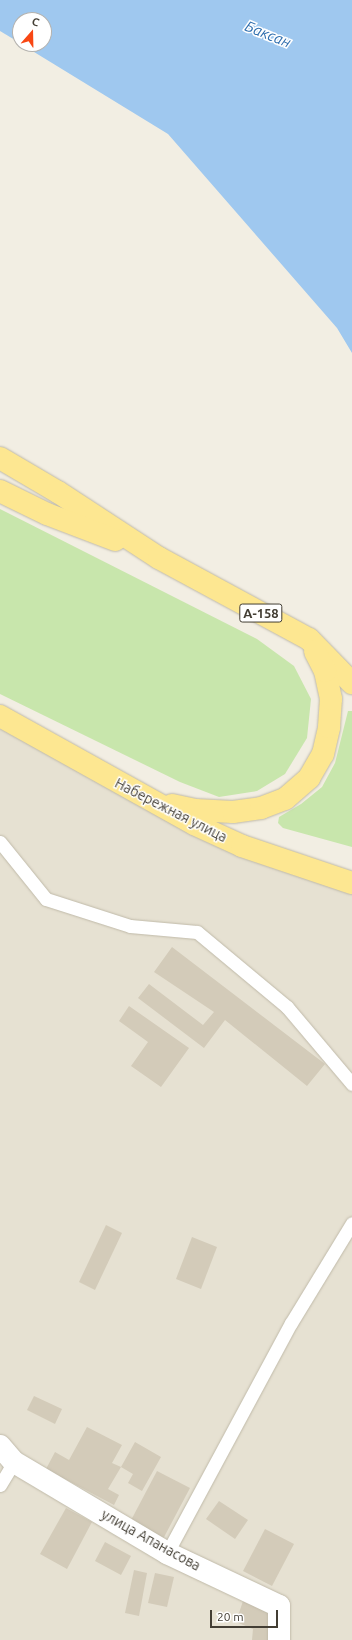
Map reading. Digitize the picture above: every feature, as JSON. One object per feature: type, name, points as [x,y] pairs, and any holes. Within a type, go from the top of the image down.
[{"type":"main road","points":[[0,458],[58,492],[159,558]]},
{"type":"main road","name":"А-158","points":[[0,491],[47,514],[159,558],[310,640],[352,682]]},
{"type":"main road","points":[[151,801],[195,810],[233,812],[261,808],[285,799],[309,778],[323,754],[329,727],[331,699],[325,671],[310,640]]},
{"type":"main road","name":"Набережная улица","points":[[0,716],[194,824],[242,846],[352,883]]},
{"type":"main road","points":[[0,722],[32,734]]},
{"type":"street","name":"улица Апанасова","points":[[7,1454],[167,1552],[279,1606],[279,1640]]},
{"type":"lane","points":[[0,842],[46,899],[130,926],[197,932],[287,1007],[352,1084]]},
{"type":"lane","points":[[167,1552],[291,1323],[352,1223]]},
{"type":"lane","points":[[0,1485],[7,1454]]},
{"type":"shaded area","points":[[0,716],[151,801],[352,883],[352,1640],[0,1640]]},
{"type":"green space","points":[[0,509],[257,639],[294,666],[311,699],[307,738],[285,774],[257,791],[219,797],[180,782],[0,694]]},
{"type":"green space","points":[[348,711],[352,711],[352,847],[283,828],[278,823],[279,817],[301,804],[322,787],[335,763]]},
{"type":"water","name":"Баксан","points":[[0,0],[352,0],[352,353],[337,328],[168,134],[34,52],[52,52],[52,12],[12,12],[12,38],[0,31]]},
{"type":"building","points":[[172,947],[325,1064],[307,1086],[225,1020],[204,1048],[138,998],[149,984],[203,1025],[214,1012],[154,972]]},
{"type":"building","points":[[129,1006],[189,1048],[161,1087],[131,1066],[148,1042],[119,1021]]},
{"type":"building","points":[[106,1225],[122,1233],[95,1290],[79,1282]]},
{"type":"building","points":[[192,1237],[217,1247],[201,1289],[176,1279]]},
{"type":"building","points":[[34,1396],[62,1409],[55,1424],[27,1410]]},
{"type":"building","points":[[87,1427],[122,1445],[112,1463],[121,1467],[108,1489],[119,1495],[114,1505],[46,1469],[55,1452],[69,1460]]},
{"type":"building","points":[[135,1442],[161,1457],[142,1491],[128,1483],[133,1474],[121,1467]]},
{"type":"building","points":[[157,1471],[190,1488],[162,1541],[129,1524]]},
{"type":"building","points":[[219,1501],[248,1520],[235,1539],[206,1519]]},
{"type":"building","points":[[66,1508],[92,1522],[67,1569],[40,1554]]},
{"type":"building","points":[[265,1529],[294,1544],[272,1586],[243,1571]]},
{"type":"building","points":[[105,1542],[131,1556],[121,1575],[95,1561]]},
{"type":"building","points":[[134,1570],[147,1573],[139,1616],[125,1613]]},
{"type":"building","points":[[155,1573],[174,1577],[167,1607],[148,1603]]},
{"type":"building","points":[[244,1598],[266,1608],[274,1629],[273,1640],[252,1640],[253,1629],[236,1622]]}]
